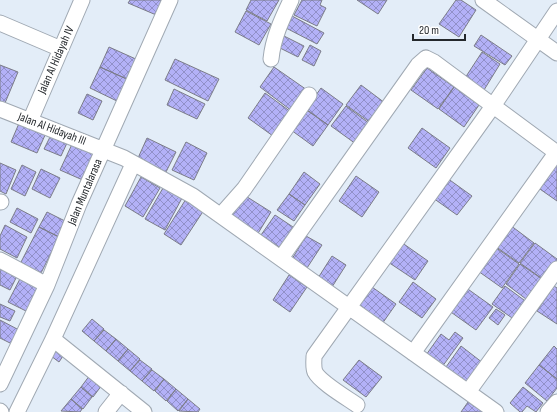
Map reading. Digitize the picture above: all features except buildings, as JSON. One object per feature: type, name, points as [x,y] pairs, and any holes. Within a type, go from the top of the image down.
[{"type":"street","name":"Jalan Al Hidayah IV","points":[[30,121],[82,0]]},
{"type":"street","name":"Jalan Muntalarasa","points":[[0,384],[47,285],[79,204],[106,150],[170,0]]},
{"type":"street","points":[[271,59],[277,29],[291,0]]},
{"type":"street","points":[[483,0],[557,53]]},
{"type":"street","points":[[357,405],[320,379],[316,372],[314,356],[350,308],[493,106],[557,11]]},
{"type":"street","points":[[0,23],[61,49]]},
{"type":"street","points":[[280,258],[418,65],[426,58],[434,62],[557,153],[413,353]]},
{"type":"street","points":[[220,215],[244,189],[309,95]]},
{"type":"street","name":"Jalan Al Hidayah III","points":[[0,109],[106,150],[193,196],[496,412]]},
{"type":"street","points":[[17,412],[53,339],[129,161]]},
{"type":"street","points":[[0,260],[47,285]]},
{"type":"street","points":[[468,392],[557,268]]},
{"type":"street","points":[[53,339],[144,412]]},
{"type":"street","points":[[106,412],[122,393]]},
{"type":"street","points":[[548,412],[557,402]]}]
